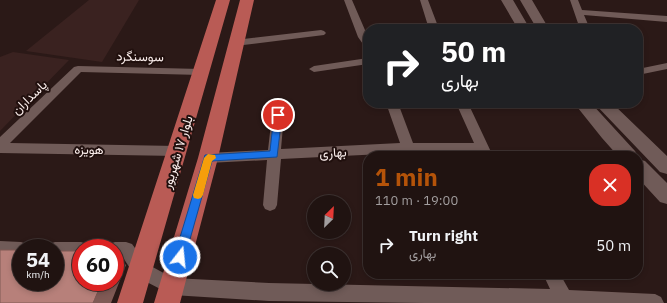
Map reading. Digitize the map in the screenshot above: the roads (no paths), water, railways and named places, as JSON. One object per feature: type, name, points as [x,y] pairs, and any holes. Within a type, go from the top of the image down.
[{"type":"main road","name":"بلوار ١٧ شهریور","points":[[130,303],[223,0]]},
{"type":"main road","points":[[169,294],[208,158],[246,0]]},
{"type":"main road","points":[[507,0],[521,24]]},
{"type":"main road","points":[[526,0],[540,24]]},
{"type":"main road","points":[[586,108],[623,151]]},
{"type":"main road","points":[[607,108],[667,167]]},
{"type":"main road","points":[[608,134],[606,122],[612,120],[627,129]]},
{"type":"main road","points":[[643,171],[667,196]]},
{"type":"street","points":[[348,0],[363,37]]},
{"type":"street","points":[[424,0],[432,24]]},
{"type":"street","points":[[574,0],[583,24]]},
{"type":"street","points":[[578,12],[667,19]]},
{"type":"street","points":[[236,43],[321,33]]},
{"type":"street","points":[[314,68],[363,62]]},
{"type":"street","points":[[643,71],[667,66]]},
{"type":"street","name":"سوسنگرد","points":[[78,69],[201,72]]},
{"type":"street","name":"پاسداران","points":[[0,146],[78,69]]},
{"type":"street","points":[[394,108],[409,151]]},
{"type":"street","points":[[464,108],[484,151]]},
{"type":"street","points":[[270,205],[278,115]]},
{"type":"street","name":"هویزه","points":[[0,146],[177,151]]},
{"type":"street","name":"بهاری","points":[[208,158],[363,153]]},
{"type":"street","points":[[0,248],[12,248]]},
{"type":"street","points":[[124,249],[126,249],[141,270],[169,294],[269,292],[468,299],[564,298],[655,303]]},
{"type":"street","points":[[554,279],[564,298]]}]
